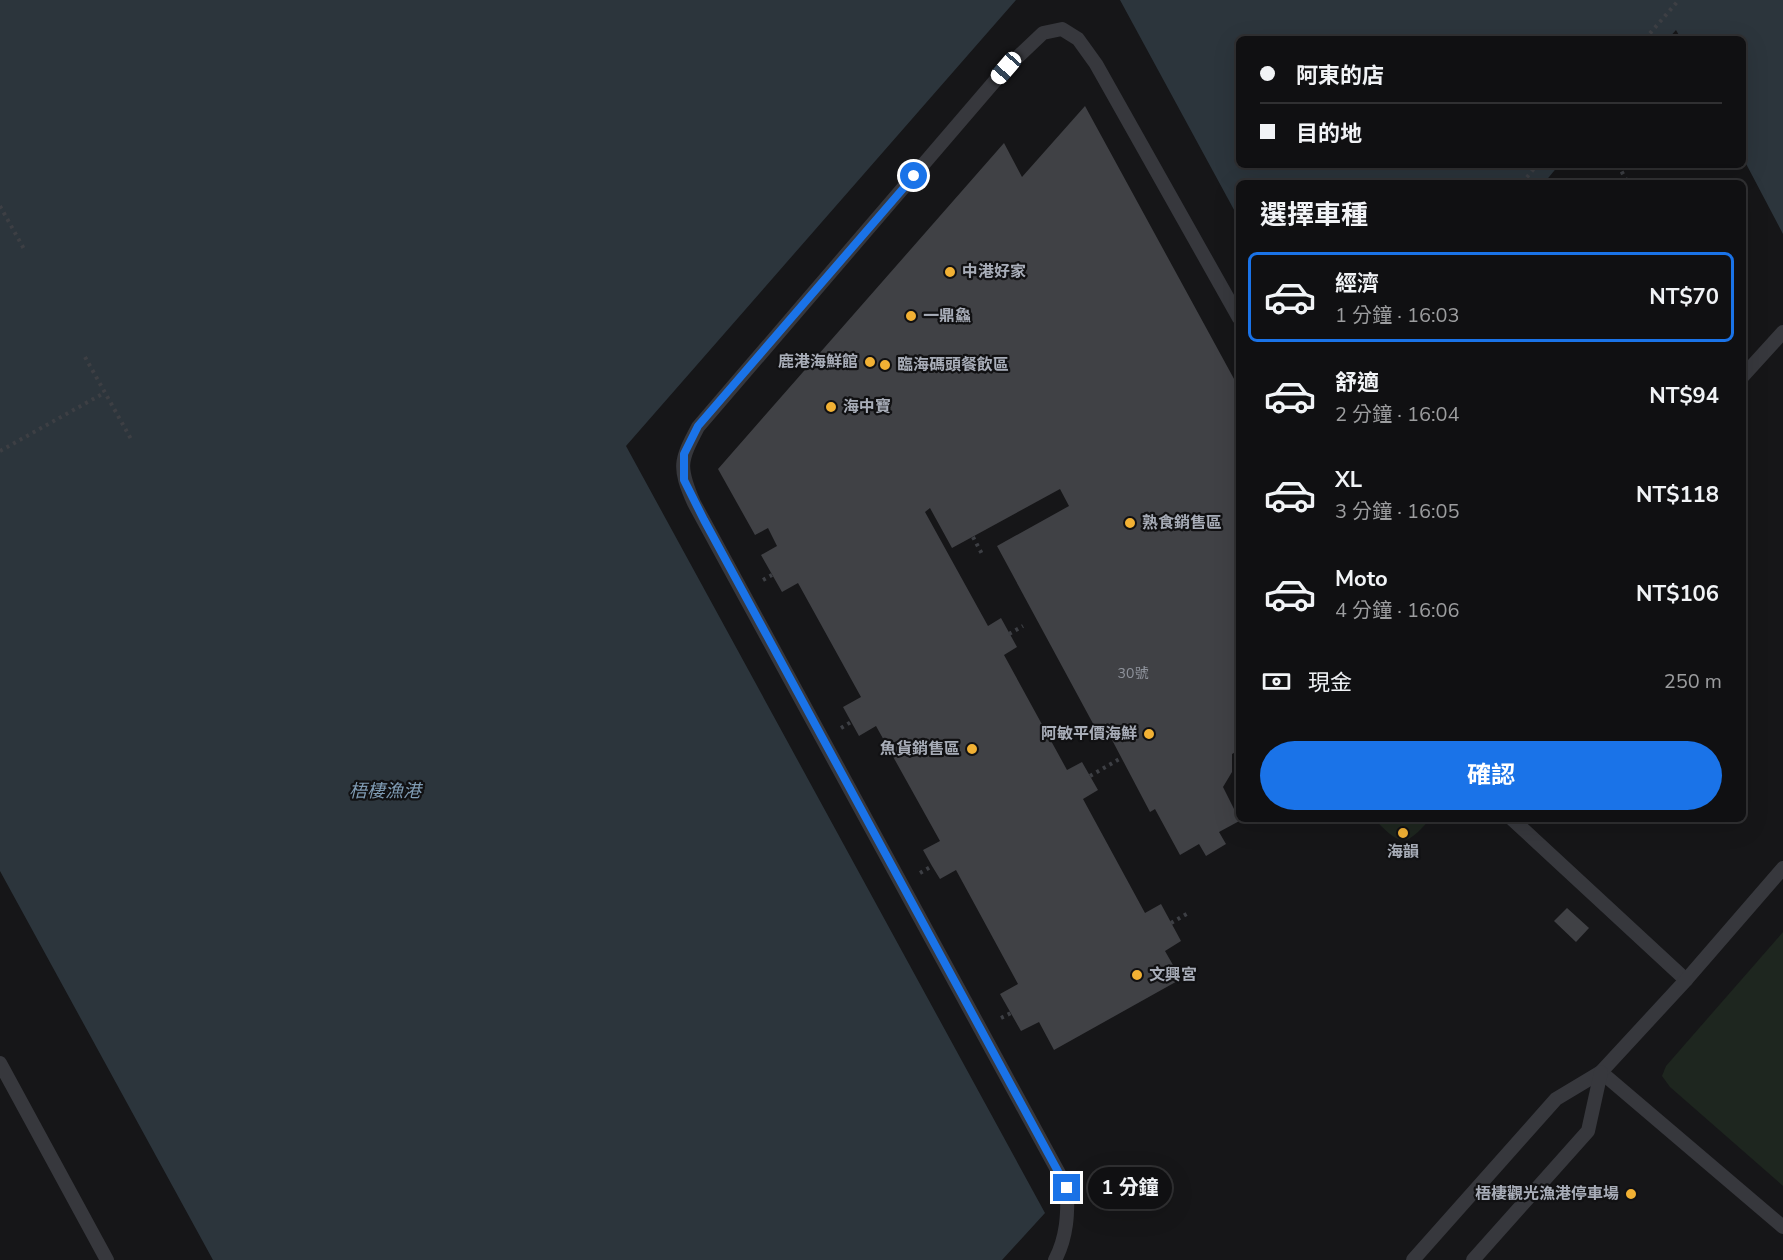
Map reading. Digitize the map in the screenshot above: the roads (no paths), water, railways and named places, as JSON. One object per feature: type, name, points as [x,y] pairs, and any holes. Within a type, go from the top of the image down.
[{"type":"lane","points":[[1055,1260],[1062,1248],[1068,1220],[1067,1188],[694,503],[684,480],[684,454],[698,426],[998,77],[1043,33],[1062,29],[1078,39],[1096,64],[1236,313]]},
{"type":"lane","points":[[1746,373],[1783,332]]},
{"type":"lane","points":[[1515,822],[1686,980]]},
{"type":"lane","points":[[1413,1260],[1556,1099],[1601,1072],[1686,980],[1783,868]]},
{"type":"lane","points":[[0,1063],[107,1260]]},
{"type":"lane","points":[[1601,1072],[1783,1227]]},
{"type":"lane","points":[[1473,1260],[1588,1131],[1601,1072]]},
{"type":"water","name":"梧棲漁港","points":[[0,0],[1016,0],[626,446],[1045,1213],[1002,1260],[213,1260],[0,871]]},
{"type":"water","points":[[1120,0],[1783,0],[1783,234],[1746,164],[1746,36],[1679,36],[1676,30],[1671,36],[1236,36],[1236,168],[1556,168],[1546,180],[1236,180],[1236,213]]},
{"type":"place","name":"中港好家","points":[[950,272]]},
{"type":"place","name":"一鼎鱻","points":[[911,316]]},
{"type":"place","name":"鹿港海鮮館","points":[[870,362]]},
{"type":"place","name":"臨海碼頭餐飲區","points":[[885,365]]},
{"type":"place","name":"海中寶","points":[[831,407]]},
{"type":"place","name":"熟食銷售區","points":[[1130,523]]},
{"type":"place","name":"阿敏平價海鮮","points":[[1149,734]]},
{"type":"place","name":"魚貨銷售區","points":[[972,749]]},
{"type":"place","name":"海韻","points":[[1403,833]]},
{"type":"place","name":"文興宮","points":[[1137,975]]},
{"type":"place","name":"梧棲觀光漁港停車場","points":[[1631,1194]]}]
